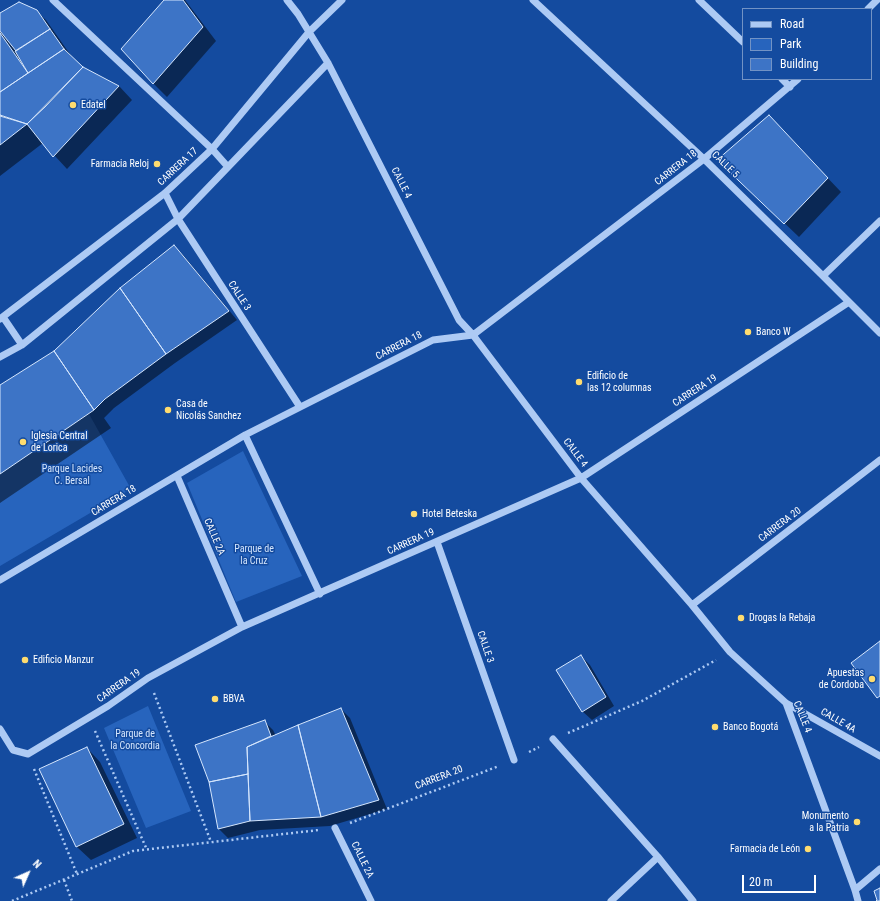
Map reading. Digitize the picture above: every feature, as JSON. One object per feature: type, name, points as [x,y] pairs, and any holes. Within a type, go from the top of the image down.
[{"type":"street","points":[[53,0],[212,150],[228,167]]},
{"type":"street","name":"CALLE 4","points":[[287,0],[298,14],[328,63],[459,320],[473,335],[581,478],[692,605],[730,652],[786,703],[858,901]]},
{"type":"street","name":"CARRERA 17","points":[[1,318],[165,193],[212,150],[309,32],[342,0]]},
{"type":"street","name":"CALLE 5","points":[[533,0],[704,159],[880,333]]},
{"type":"street","points":[[699,0],[742,41]]},
{"type":"street","points":[[869,8],[877,0]]},
{"type":"street","points":[[0,357],[22,345],[178,219],[328,63]]},
{"type":"street","points":[[783,80],[790,87]]},
{"type":"street","name":"CARRERA 18","points":[[0,580],[245,435],[433,340],[473,335],[704,159],[797,80]]},
{"type":"street","name":"CALLE 3","points":[[165,193],[178,219],[300,407]]},
{"type":"street","points":[[824,276],[880,221]]},
{"type":"street","name":"CARRERA 19","points":[[28,754],[90,718],[148,678],[242,627],[581,478],[850,302]]},
{"type":"street","points":[[1,318],[22,345]]},
{"type":"street","points":[[245,435],[320,594]]},
{"type":"street","name":"CARRERA 20","points":[[692,605],[880,460]]},
{"type":"street","name":"CALLE 2A","points":[[177,476],[242,627]]},
{"type":"street","name":"CALLE 3","points":[[437,542],[514,760]]},
{"type":"street","name":"CALLE 4A","points":[[786,703],[880,756]]},
{"type":"street","points":[[0,729],[12,750],[28,754]]},
{"type":"street","points":[[553,740],[658,857],[693,901]]},
{"type":"street","name":"CALLE 2A","points":[[335,828],[371,901]]},
{"type":"street","points":[[611,901],[658,857]]},
{"type":"street","points":[[855,890],[880,869]]},
{"type":"path","name":"CARRERA 20","points":[[12,901],[133,851],[335,828],[514,760],[553,740],[642,701],[730,652]]},
{"type":"path","points":[[148,678],[211,842]]},
{"type":"path","points":[[90,718],[147,850]]},
{"type":"path","points":[[28,754],[77,874]]},
{"type":"path","points":[[64,880],[72,901]]},
{"type":"green space","name":"Parque Lacides C. Bersal","points":[[89,414],[131,489],[0,566],[0,473]]},
{"type":"green space","name":"Parque de la Cruz","points":[[243,451],[302,576],[236,602],[187,483]]},
{"type":"green space","name":"Parque de la Concordia","points":[[148,706],[191,811],[146,828],[104,728]]},
{"type":"building","points":[[164,0],[183,0],[203,27],[153,84],[121,49]]},
{"type":"building","points":[[19,2],[37,10],[50,29],[16,51],[0,31],[0,13]]},
{"type":"building","points":[[50,29],[64,49],[28,73],[15,51]]},
{"type":"building","points":[[0,33],[28,73],[0,92]]},
{"type":"building","points":[[64,49],[83,67],[45,107],[27,124],[0,116],[0,92]]},
{"type":"building","name":"Edatel","points":[[83,67],[119,86],[53,157],[27,124]]},
{"type":"building","points":[[0,115],[27,124],[0,145]]},
{"type":"building","points":[[769,115],[828,178],[784,224],[717,160]]},
{"type":"building","points":[[174,245],[229,311],[166,354],[120,288]]},
{"type":"building","points":[[120,288],[166,354],[105,399],[94,410],[54,351]]},
{"type":"building","name":"Iglesia Central de Lorica","points":[[54,351],[94,410],[0,474],[0,385]]},
{"type":"building","name":"Apuestas de Cordoba","points":[[880,641],[880,696],[877,698],[851,663]]},
{"type":"building","points":[[581,655],[606,697],[582,712],[556,670]]},
{"type":"building","points":[[341,708],[379,800],[321,817],[298,725]]},
{"type":"building","points":[[265,720],[271,736],[247,747],[248,774],[209,782],[195,745]]},
{"type":"building","points":[[298,725],[321,817],[250,821],[247,747]]},
{"type":"building","points":[[87,747],[124,824],[76,847],[39,769]]},
{"type":"building","points":[[248,774],[250,821],[218,829],[209,782]]},
{"type":"building","points":[[880,888],[880,901],[876,901],[874,891]]},
{"type":"place","name":"Edatel","points":[[73,105]]},
{"type":"place","name":"Farmacia Reloj","points":[[157,164]]},
{"type":"place","name":"Banco W","points":[[748,332]]},
{"type":"place","name":"Edificio de las 12 columnas","points":[[579,382]]},
{"type":"place","name":"Casa de Nicolás Sanchez","points":[[168,410]]},
{"type":"place","name":"Iglesia Central de Lorica","points":[[23,442]]},
{"type":"place","name":"Hotel Beteska","points":[[414,514]]},
{"type":"place","name":"Drogas la Rebaja","points":[[741,618]]},
{"type":"place","name":"Edificio Manzur","points":[[25,660]]},
{"type":"place","name":"Apuestas de Cordoba","points":[[872,679]]},
{"type":"place","name":"BBVA","points":[[215,699]]},
{"type":"place","name":"Banco Bogotá","points":[[715,727]]},
{"type":"place","name":"Monumento a la Patria","points":[[857,822]]},
{"type":"place","name":"Farmacia de León","points":[[808,849]]}]
